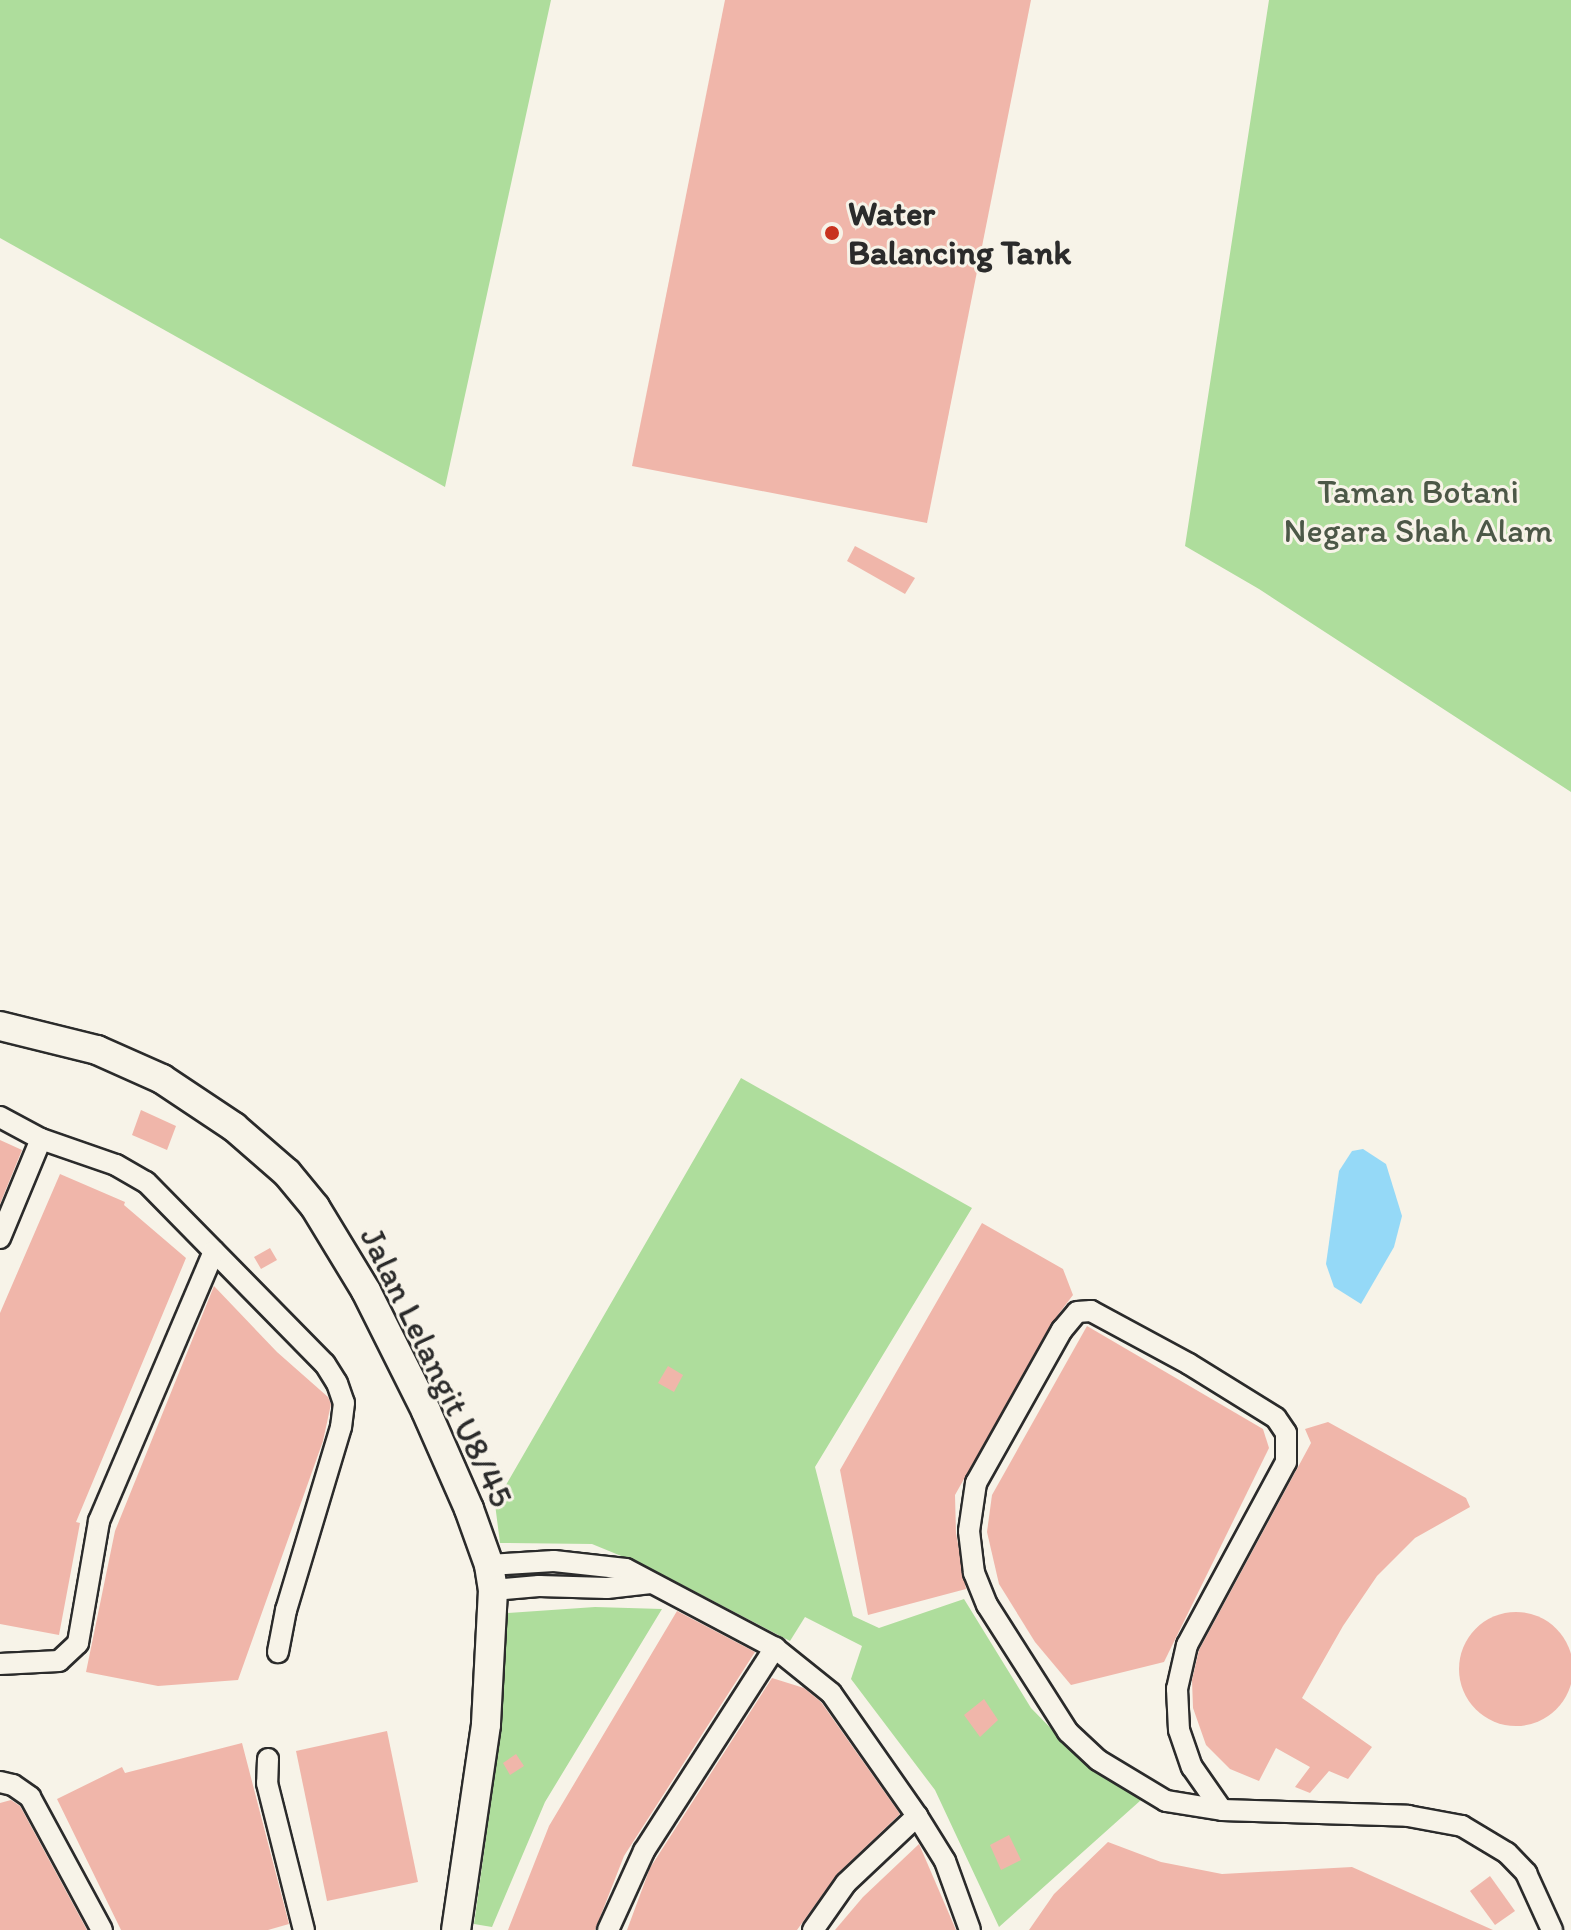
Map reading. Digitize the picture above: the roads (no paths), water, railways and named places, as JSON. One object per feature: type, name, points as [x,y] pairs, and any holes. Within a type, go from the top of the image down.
[{"type":"street","name":"Jalan Lelangit U8/45","points":[[0,1026],[97,1050],[162,1079],[234,1127],[287,1173],[341,1246],[366,1291],[443,1450],[491,1578],[486,1725],[456,1930]]},
{"type":"street","points":[[0,1117],[41,1139],[137,1176],[325,1364],[337,1383],[344,1403],[341,1427],[286,1610],[278,1652]]},
{"type":"street","points":[[0,1238],[41,1139]]},
{"type":"street","points":[[0,1664],[59,1661],[78,1643],[99,1521],[214,1251]]},
{"type":"street","points":[[1222,1810],[1192,1767],[1179,1730],[1177,1689],[1187,1645],[1286,1462],[1286,1433],[1276,1418],[1189,1364],[1099,1314],[1077,1312],[1062,1330],[976,1483],[969,1531],[974,1573],[987,1605],[1068,1732],[1129,1781],[1166,1801],[1222,1810],[1408,1816],[1462,1826],[1507,1853],[1526,1873],[1552,1930]]},
{"type":"street","points":[[491,1578],[535,1561],[600,1564],[626,1569],[775,1648],[831,1693],[917,1816],[954,1878],[970,1930]]},
{"type":"street","points":[[608,1930],[644,1851],[775,1648]]},
{"type":"street","points":[[268,1759],[267,1783],[304,1930]]},
{"type":"street","points":[[0,1782],[13,1785],[30,1797],[102,1930]]},
{"type":"street","points":[[813,1930],[846,1883],[917,1816]]},
{"type":"water","points":[[1363,1149],[1386,1164],[1402,1216],[1394,1247],[1361,1304],[1334,1287],[1326,1264],[1339,1171],[1352,1151]]},
{"type":"place","name":"Water Balancing Tank","points":[[832,233]]},
{"type":"park label","name":"Taman Botani Negara Shah Alam","points":[[1418,510]]}]
